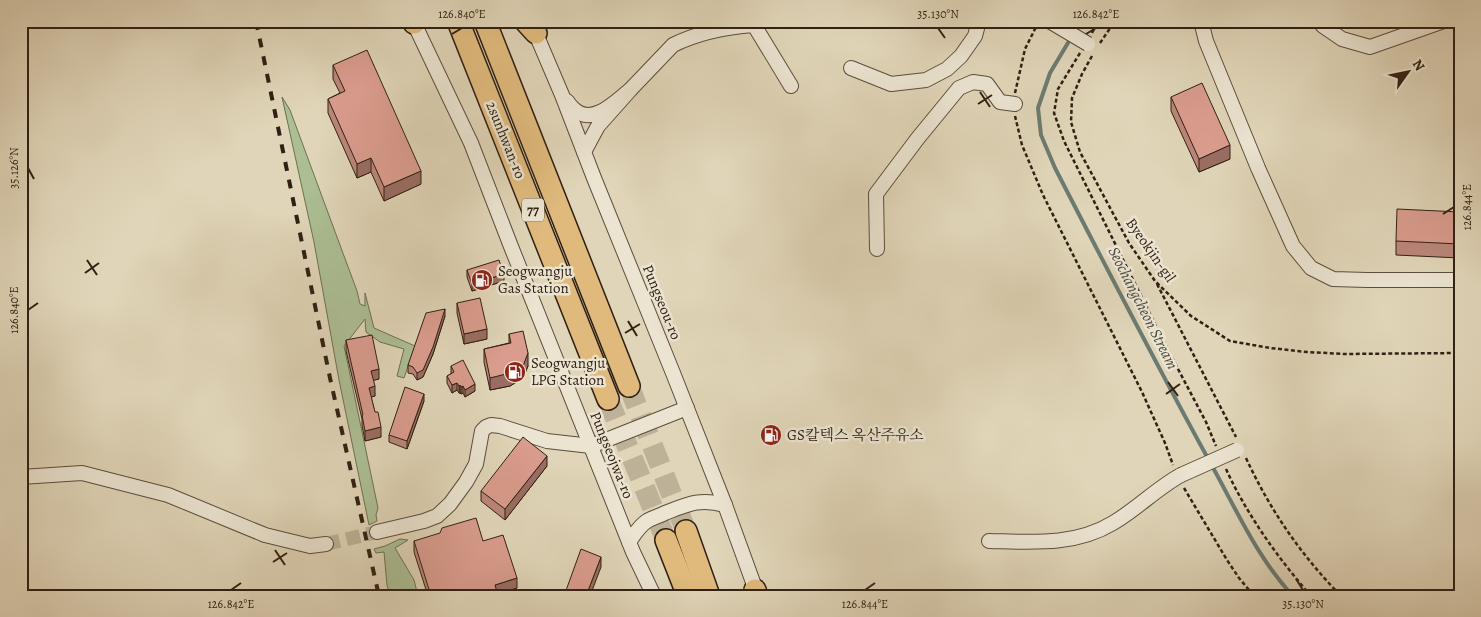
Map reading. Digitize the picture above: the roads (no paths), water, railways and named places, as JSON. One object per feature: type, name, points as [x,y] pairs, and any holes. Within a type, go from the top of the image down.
[{"type":"highway","name":"2sunhwan-ro","points":[[458,21],[608,399]]},
{"type":"highway","name":"2sunhwan-ro","points":[[485,21],[630,386]]},
{"type":"highway","points":[[686,530],[709,596]]},
{"type":"highway","points":[[666,540],[688,596]]},
{"type":"street","points":[[851,68],[890,84],[926,80],[947,69],[961,56],[975,36],[980,21]]},
{"type":"street","points":[[1051,21],[1089,44]]},
{"type":"street","points":[[1201,21],[1206,41],[1258,168],[1293,246],[1311,268],[1333,279],[1460,280]]},
{"type":"street","points":[[1319,21],[1342,39],[1370,47],[1444,21]]},
{"type":"street","name":"Pungseojwa-ro","points":[[413,22],[471,143],[629,542],[654,596]]},
{"type":"street","points":[[584,152],[598,126],[630,90],[673,45],[690,38],[739,24],[754,25],[791,86]]},
{"type":"street","name":"Pungseou-ro","points":[[531,25],[562,94],[687,408],[757,594]]},
{"type":"street","points":[[877,249],[876,194],[959,88],[973,82],[987,84],[1000,102],[1015,104]]},
{"type":"street","points":[[562,94],[574,110],[580,114],[588,115],[606,109],[630,90]]},
{"type":"street","points":[[377,532],[424,522],[437,516],[450,504],[476,464],[482,431],[491,425],[547,440],[591,446],[687,408]]},
{"type":"street","points":[[989,541],[1051,542],[1091,533],[1113,523],[1179,476],[1239,449]]},
{"type":"street","points":[[21,477],[82,472],[168,495],[265,535],[310,546],[326,544]]},
{"type":"street","points":[[629,542],[638,529],[647,521],[690,503],[699,501],[725,505]]},
{"type":"waterway","name":"Seochangcheon Stream","points":[[1081,21],[1050,73],[1038,108],[1041,135],[1055,168],[1239,516],[1258,550],[1280,582],[1293,596]]},
{"type":"tunnel","points":[[629,386],[686,531]]},
{"type":"tunnel","points":[[608,399],[666,540]]},
{"type":"tunnel","points":[[326,544],[377,532]]},
{"type":"railway","points":[[256,21],[330,378],[379,596]]},
{"type":"place","name":"Seogwangju Gas Station","points":[[482,280]]},
{"type":"place","name":"Seogwangju LPG Station","points":[[515,372]]},
{"type":"place","name":"GS칼텍스 옥산주유소","points":[[771,435]]}]
